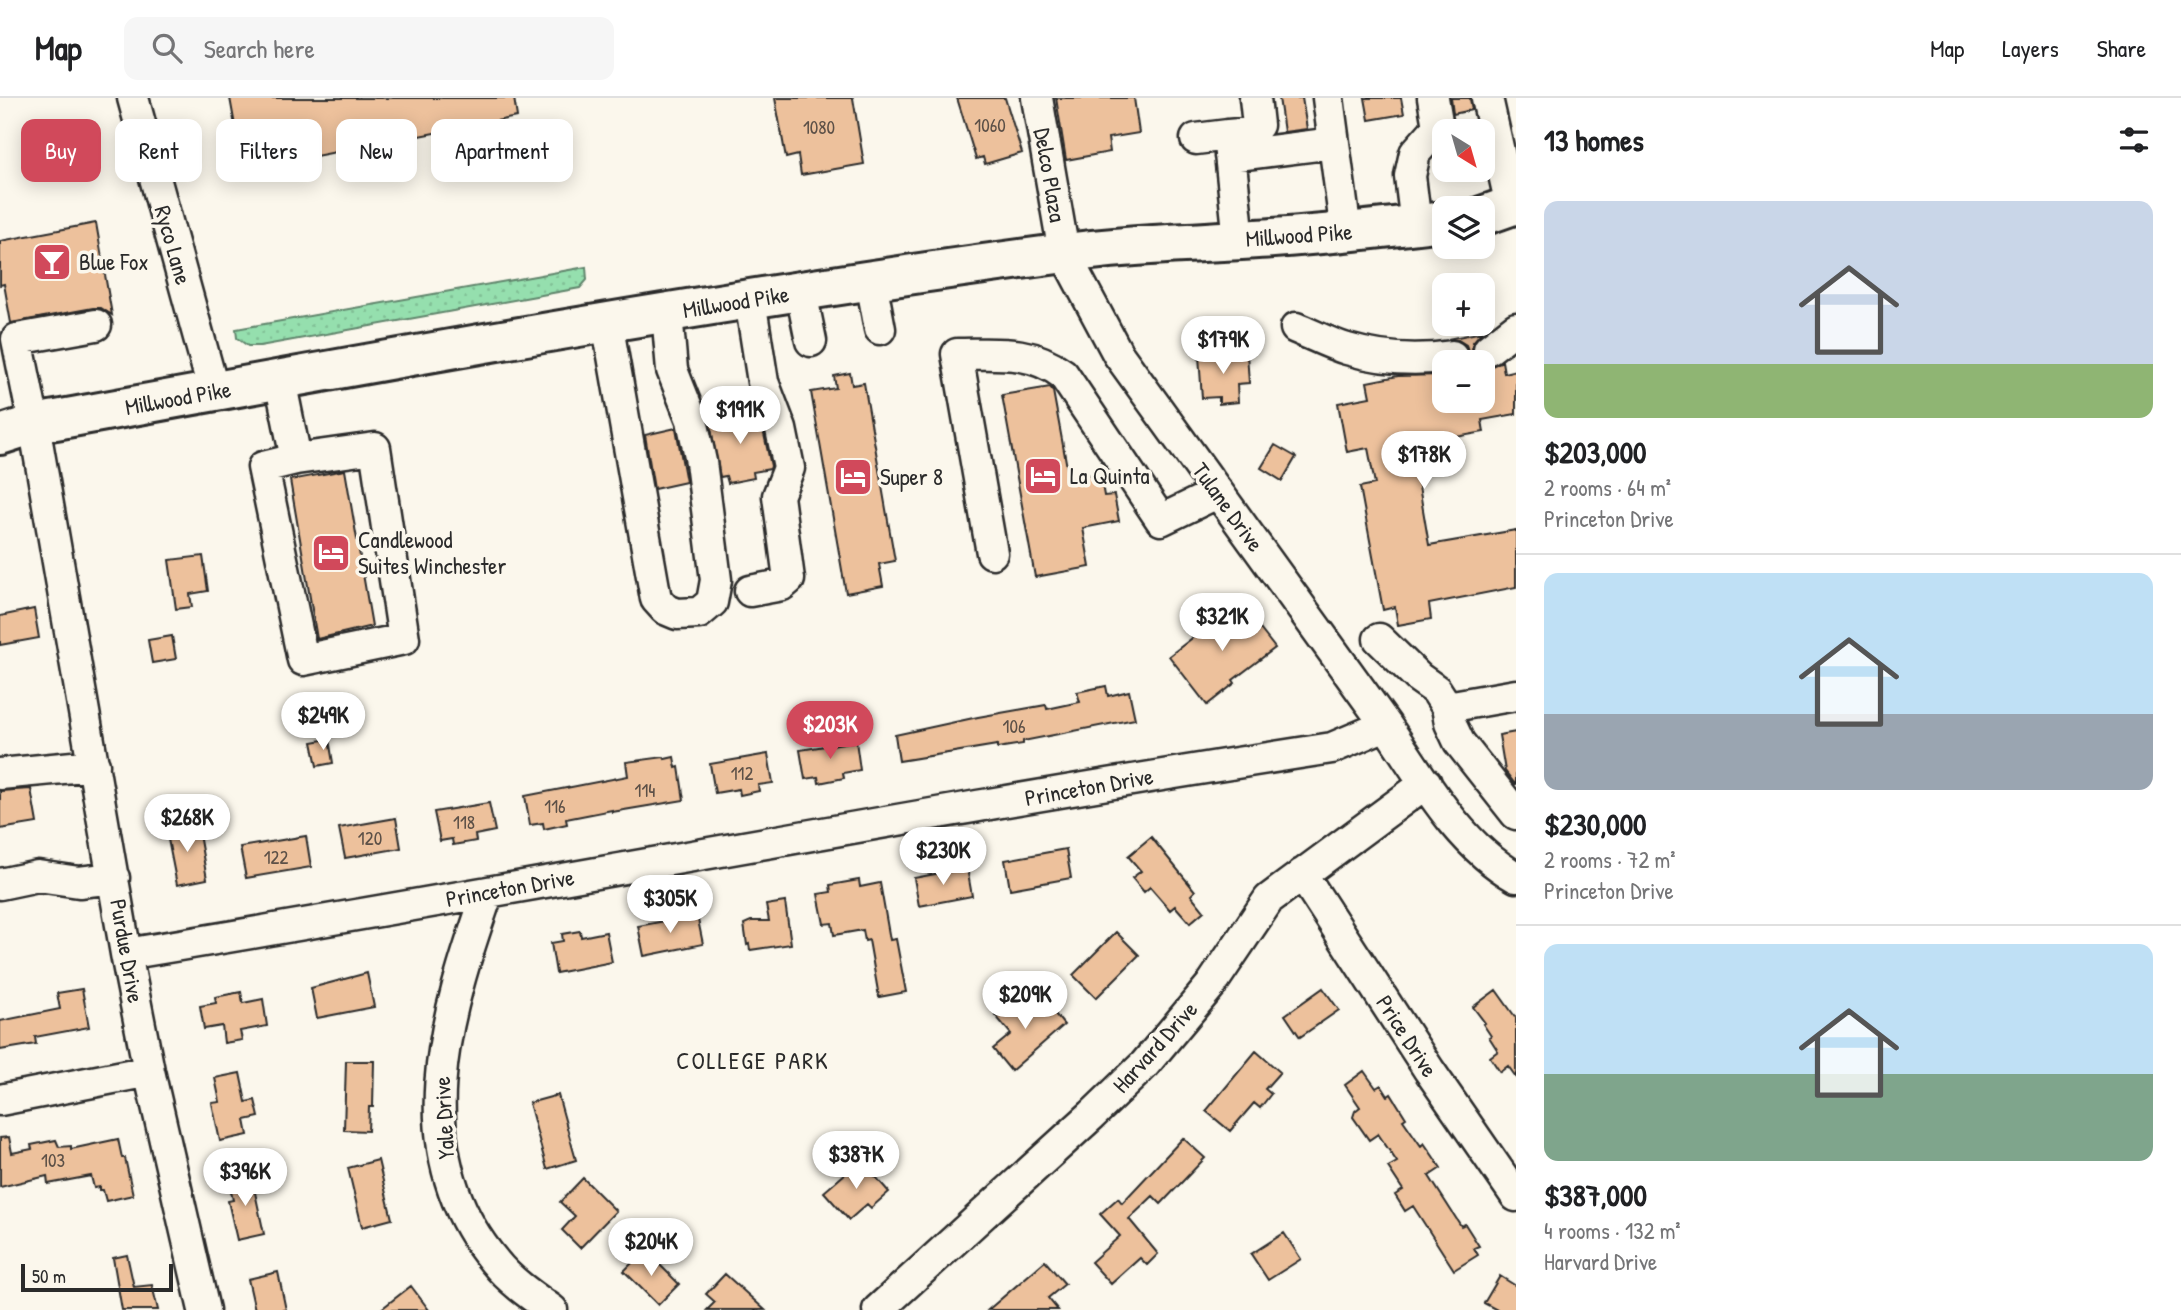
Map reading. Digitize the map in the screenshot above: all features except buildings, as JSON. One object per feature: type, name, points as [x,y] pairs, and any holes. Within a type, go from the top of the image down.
[{"type":"highway","name":"Millwood Pike","points":[[11,428],[667,313],[1064,253],[1346,233],[1430,223]]},
{"type":"street","name":"Ryco Lane","points":[[133,98],[214,392]]},
{"type":"street","name":"Delco Plaza","points":[[1037,98],[1064,253]]},
{"type":"street","points":[[1229,146],[1251,133],[1258,125],[1255,98]]},
{"type":"street","points":[[1328,98],[1346,233]]},
{"type":"street","points":[[1430,223],[1410,176],[1415,153],[1438,127],[1433,98]]},
{"type":"street","points":[[1488,98],[1502,212]]},
{"type":"street","points":[[1196,139],[1229,146],[1334,143]]},
{"type":"street","points":[[1229,146],[1240,240]]},
{"type":"street","name":"Tulane Drive","points":[[1064,253],[1118,354],[1426,783],[1474,846],[1496,865],[1516,877]]},
{"type":"street","points":[[871,281],[880,329]]},
{"type":"street","points":[[801,292],[811,341]]},
{"type":"street","points":[[750,300],[763,382],[781,429],[789,468],[778,496],[789,579],[782,585],[750,591]]},
{"type":"street","points":[[607,323],[656,599],[665,609],[677,614],[699,613],[712,602],[716,580],[701,462],[692,420],[672,370],[667,313]]},
{"type":"street","name":"Purdue Drive","points":[[96,325],[16,339],[11,428],[94,765],[149,1071],[204,1310]]},
{"type":"street","points":[[1296,328],[1348,349],[1432,359]]},
{"type":"street","points":[[1489,349],[1516,328]]},
{"type":"street","points":[[992,553],[957,354],[1021,355],[1047,362],[1063,374],[1161,520],[1217,493]]},
{"type":"street","points":[[280,380],[296,459]]},
{"type":"street","points":[[375,448],[404,639],[303,660],[263,467],[296,459],[375,448]]},
{"type":"street","points":[[1379,639],[1419,678],[1436,690],[1447,707],[1450,723],[1459,742],[1516,814]]},
{"type":"street","points":[[1447,707],[1516,695]]},
{"type":"street","name":"Princeton Drive","points":[[126,954],[919,815],[1332,748],[1386,725]]},
{"type":"street","points":[[0,774],[94,765]]},
{"type":"street","name":"Harvard Drive","points":[[878,1310],[1092,1115],[1144,1064],[1211,985],[1269,899],[1426,783]]},
{"type":"street","name":"Price Drive","points":[[1303,874],[1429,1070],[1516,1196]]},
{"type":"street","points":[[0,884],[38,876],[79,882],[114,877]]},
{"type":"street","name":"Yale Drive","points":[[488,892],[449,1019],[439,1107],[441,1143],[449,1181],[461,1211],[477,1239],[497,1265],[552,1310]]},
{"type":"street","points":[[0,1100],[149,1071]]},
{"type":"green space","points":[[586,267],[587,280],[580,288],[260,346],[248,346],[237,338],[236,329]]},
{"type":"place","name":"Blue Fox","points":[[52,262]]},
{"type":"place","name":"La Quinta","points":[[1043,476]]},
{"type":"place","name":"Super 8","points":[[853,477]]},
{"type":"place","name":"Candlewood Suites Winchester","points":[[331,553]]},
{"type":"district","name":"COLLEGE PARK","points":[[753,1061]]}]
